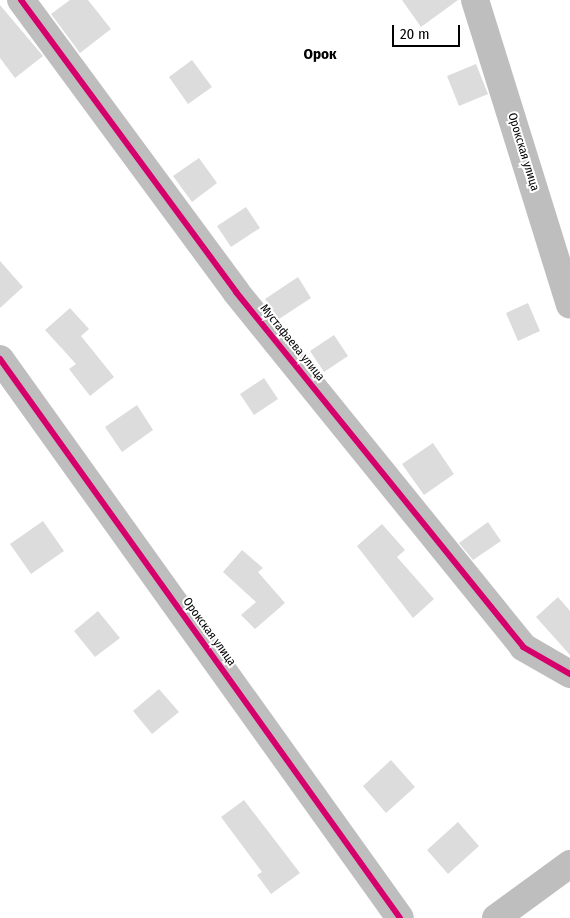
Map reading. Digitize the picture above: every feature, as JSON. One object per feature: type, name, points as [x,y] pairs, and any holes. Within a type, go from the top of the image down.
[{"type":"street","name":"Мустафаева улица","points":[[21,0],[236,292],[523,647],[570,674]]},
{"type":"street","name":"Орокская улица","points":[[475,0],[570,305]]},
{"type":"street","name":"Орокская улица","points":[[0,359],[400,918]]},
{"type":"street","points":[[496,918],[570,864]]},
{"type":"building","points":[[70,0],[88,0],[111,29],[80,53],[51,14]]},
{"type":"building","points":[[402,0],[458,0],[421,27]]},
{"type":"building","points":[[0,5],[43,56],[15,78],[0,58]]},
{"type":"building","points":[[192,60],[212,87],[188,104],[169,77]]},
{"type":"building","points":[[476,64],[488,94],[459,106],[447,76]]},
{"type":"building","points":[[199,158],[217,183],[192,202],[173,176]]},
{"type":"building","points":[[246,207],[260,228],[231,247],[217,226]]},
{"type":"building","points":[[0,261],[23,287],[0,308]]},
{"type":"building","points":[[298,277],[311,298],[279,319],[265,299]]},
{"type":"building","points":[[528,303],[540,331],[518,341],[506,313]]},
{"type":"building","points":[[70,308],[89,329],[81,336],[114,377],[90,396],[69,369],[76,364],[45,330]]},
{"type":"building","points":[[334,335],[348,356],[324,372],[310,351]]},
{"type":"building","points":[[264,378],[278,399],[254,415],[240,394]]},
{"type":"building","points":[[137,405],[153,430],[122,452],[105,427]]},
{"type":"building","points":[[433,443],[454,474],[424,495],[402,464]]},
{"type":"building","points":[[43,521],[64,551],[31,574],[10,544]]},
{"type":"building","points":[[488,522],[501,541],[473,560],[459,543]]},
{"type":"building","points":[[382,524],[405,550],[397,557],[434,599],[413,618],[357,546]]},
{"type":"building","points":[[242,550],[263,568],[258,572],[285,603],[255,629],[241,615],[256,602],[223,572]]},
{"type":"building","points":[[558,597],[570,611],[570,655],[536,617]]},
{"type":"building","points":[[98,611],[120,638],[95,657],[74,631]]},
{"type":"building","points":[[159,689],[179,712],[152,734],[133,711]]},
{"type":"building","points":[[391,760],[415,787],[386,813],[363,786]]},
{"type":"building","points":[[244,800],[300,873],[271,894],[257,875],[262,872],[221,817]]},
{"type":"building","points":[[458,822],[479,846],[448,874],[427,850]]},
{"type":"cycle path","points":[[21,0],[236,292],[523,647],[570,674]]},
{"type":"cycle path","points":[[0,359],[400,918]]},
{"type":"district","name":"Орок","points":[[320,55]]}]
